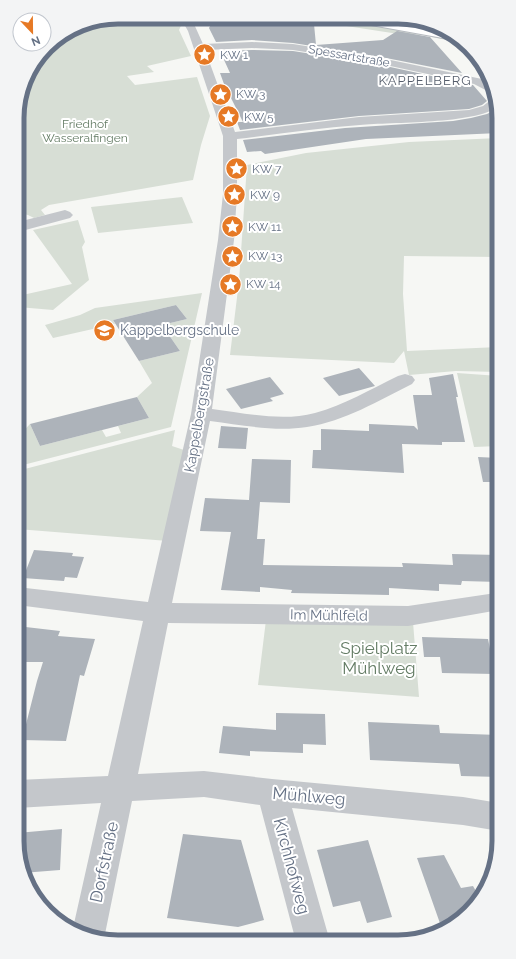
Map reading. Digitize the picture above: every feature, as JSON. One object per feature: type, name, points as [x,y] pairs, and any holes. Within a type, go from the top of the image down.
[{"type":"main road","points":[[381,24],[441,35]]},
{"type":"street","name":"Kappelbergstraße","points":[[119,789],[201,414],[226,240],[230,194],[230,136],[199,47],[189,24]]},
{"type":"street","name":"Spessartstraße","points":[[199,47],[270,46],[328,52],[478,81],[486,86]]},
{"type":"street","points":[[230,136],[358,121],[470,114],[487,109],[491,106]]},
{"type":"street","points":[[24,225],[65,215]]},
{"type":"street","points":[[201,414],[272,422],[308,421],[341,411],[405,380]]},
{"type":"street","name":"Im Mühlfeld","points":[[24,597],[158,613],[408,616],[492,603]]},
{"type":"street","name":"Mühlweg","points":[[24,794],[204,784],[272,793],[463,811],[492,816]]},
{"type":"street","name":"Dorfstraße","points":[[89,930],[119,789]]},
{"type":"street","name":"Kirchhofweg","points":[[272,793],[311,935]]},
{"type":"green space","name":"Friedhof Wasseralfingen","points":[[118,24],[182,24],[179,30],[191,56],[147,66],[154,72],[127,76],[135,85],[197,77],[210,116],[201,145],[193,180],[49,205],[41,210],[45,215],[34,218],[24,214],[24,118],[27,93],[31,82],[43,61],[61,43],[82,31],[99,26]]},
{"type":"green space","points":[[333,24],[373,24],[444,36],[451,41],[422,35],[392,33]]},
{"type":"green space","points":[[492,138],[492,257],[404,256],[403,294],[407,351],[492,347],[492,372],[456,371],[409,375],[404,351],[394,363],[230,355],[239,281],[247,165],[306,153],[409,142]]},
{"type":"green space","points":[[182,197],[193,223],[98,233],[91,207]]},
{"type":"green space","points":[[78,220],[85,242],[82,247],[89,280],[53,310],[24,308],[24,295],[72,284],[33,230]]},
{"type":"green space","points":[[202,293],[171,427],[24,465],[24,430],[30,424],[40,446],[102,430],[106,437],[121,433],[118,426],[149,418],[137,397],[152,383],[139,361],[180,351],[162,325],[187,319],[176,305],[113,320],[115,324],[53,338],[45,325],[80,315],[95,308]]},
{"type":"green space","points":[[457,373],[492,376],[492,446],[474,447]]},
{"type":"green space","points":[[175,430],[172,446],[190,452],[168,541],[24,530],[24,469]]},
{"type":"green space","name":"Spielplatz Mühlweg","points":[[266,620],[413,622],[419,697],[258,685]]},
{"type":"building","points":[[211,24],[314,24],[316,45],[383,40],[397,31],[430,37],[462,73],[381,57],[293,43],[252,40],[216,42],[209,28]]},
{"type":"building","points":[[220,51],[293,51],[381,65],[473,85],[487,101],[482,105],[469,109],[359,116],[240,130],[237,122],[243,122],[220,73],[230,73]]},
{"type":"building","points":[[492,112],[492,133],[366,139],[265,154],[261,151],[247,152],[243,140],[345,128],[453,121]]},
{"type":"building","points":[[176,305],[187,319],[162,325],[180,351],[139,361],[113,320]]},
{"type":"building","points":[[359,368],[375,386],[339,396],[323,378]]},
{"type":"building","points":[[453,374],[465,442],[442,442],[442,445],[402,444],[404,473],[312,468],[313,450],[321,450],[321,429],[369,431],[369,424],[414,426],[418,430],[413,395],[432,395],[429,378]]},
{"type":"building","points":[[270,377],[284,394],[270,398],[273,401],[241,409],[226,389]]},
{"type":"building","points":[[137,397],[149,418],[40,446],[30,424]]},
{"type":"building","points":[[221,426],[248,428],[246,449],[218,448]]},
{"type":"building","points":[[478,457],[492,458],[492,482],[483,482]]},
{"type":"building","points":[[252,459],[291,460],[290,503],[260,502],[257,539],[265,539],[263,565],[403,567],[402,563],[453,565],[452,554],[492,555],[492,582],[462,581],[461,585],[439,584],[439,591],[389,588],[389,595],[291,593],[292,590],[260,587],[260,592],[221,590],[231,532],[200,531],[205,498],[249,500]]},
{"type":"building","points":[[34,550],[73,553],[72,556],[84,557],[77,578],[65,577],[64,581],[24,578]]},
{"type":"building","points":[[24,627],[60,631],[58,636],[95,639],[84,676],[80,675],[66,741],[24,740],[24,732],[43,662],[24,662]]},
{"type":"building","points":[[422,637],[488,639],[492,659],[492,674],[442,673],[440,657],[424,657]]},
{"type":"building","points":[[276,713],[325,714],[326,745],[303,744],[303,753],[250,751],[250,756],[219,753],[223,726],[276,730]]},
{"type":"building","points":[[368,722],[439,725],[440,733],[492,735],[492,777],[461,776],[459,764],[370,760]]},
{"type":"building","points":[[62,829],[60,870],[29,872],[25,854],[24,832]]},
{"type":"building","points":[[183,834],[241,840],[264,920],[238,927],[167,918]]},
{"type":"building","points":[[368,840],[392,917],[367,923],[360,901],[333,907],[317,850]]},
{"type":"building","points":[[444,855],[461,888],[473,886],[477,892],[465,908],[440,925],[417,858]]},
{"type":"place","name":"KW 1","points":[[205,55]]},
{"type":"place","name":"KW 3","points":[[220,94]]},
{"type":"place","name":"KW 5","points":[[228,117]]},
{"type":"place","name":"KW 7","points":[[236,169]]},
{"type":"place","name":"KW 9","points":[[234,195]]},
{"type":"place","name":"KW 11","points":[[233,227]]},
{"type":"place","name":"KW 13","points":[[233,256]]},
{"type":"place","name":"KW 14","points":[[231,284]]},
{"type":"place","name":"Kappelbergschule","points":[[105,330]]},
{"type":"district","name":"KAPPELBERG","points":[[425,80]]}]
